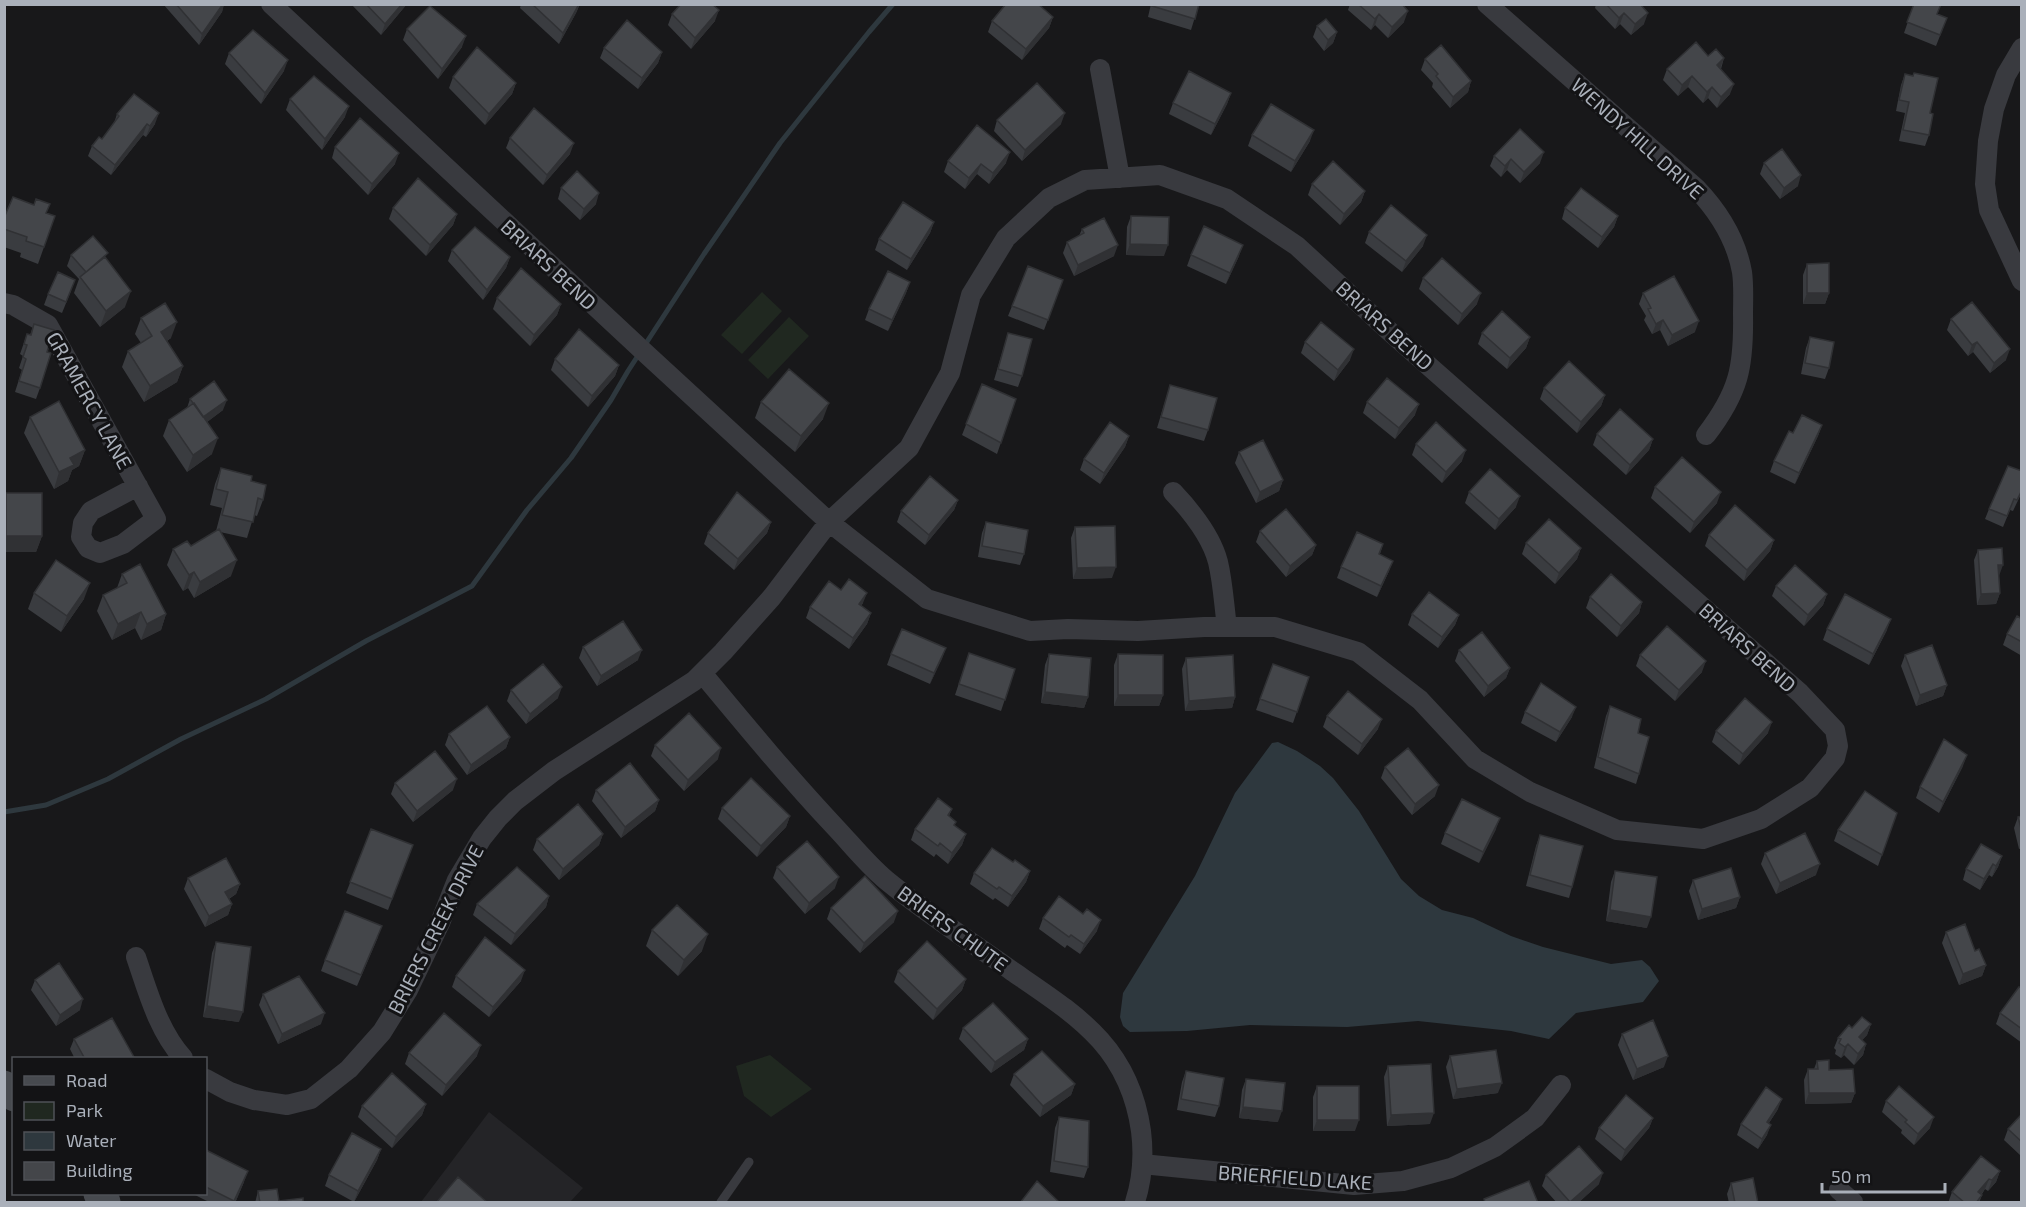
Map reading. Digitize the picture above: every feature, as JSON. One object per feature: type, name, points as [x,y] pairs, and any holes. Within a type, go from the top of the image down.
[{"type":"street","name":"BRIARS BEND","points":[[271,4],[829,522],[927,599],[1030,630],[1138,631],[1275,627],[1358,652],[1420,700],[1475,759],[1530,792],[1617,830],[1703,839],[1761,819],[1810,788],[1835,758],[1838,746],[1835,730],[1800,693],[1388,330],[1297,246],[1227,199],[1160,175],[1085,180],[1048,198],[1006,238],[970,295],[950,373],[909,448],[829,522]]},
{"type":"street","name":"WENDY HILL DRIVE","points":[[1487,4],[1696,188],[1713,206],[1726,225],[1736,249],[1742,273],[1744,349],[1740,374],[1732,395],[1722,415],[1706,435]]},
{"type":"street","points":[[2022,48],[2006,75],[1994,109],[1988,141],[1985,184],[1989,210],[2022,281]]},
{"type":"street","points":[[1100,69],[1120,178]]},
{"type":"street","name":"GRAMERCY LANE","points":[[4,303],[14,305],[48,325],[138,486]]},
{"type":"street","points":[[1173,492],[1203,530],[1217,560],[1227,627]]},
{"type":"street","name":"BRIERS CREEK DRIVE","points":[[207,1080],[246,1098],[287,1105],[311,1099],[337,1079],[367,1051],[382,1032],[408,990],[440,923],[457,880],[482,838],[498,818],[534,785],[702,674],[772,597],[829,522]]},
{"type":"street","name":"BRIERS CHUTE","points":[[702,674],[791,780],[885,879],[927,912],[1072,1012],[1107,1048],[1132,1090],[1142,1138],[1140,1188],[1135,1203]]},
{"type":"street","points":[[136,957],[157,1016],[173,1047],[181,1057]]},
{"type":"street","name":"BRIERFIELD LAKE","points":[[1142,1164],[1354,1185],[1403,1181],[1451,1168],[1496,1147],[1535,1118],[1561,1086]]},
{"type":"lane","points":[[721,1203],[749,1162]]},
{"type":"shaded area","points":[[489,1112],[583,1188],[570,1202],[421,1202]]},
{"type":"green space","points":[[762,292],[782,311],[742,354],[721,335]]},
{"type":"green space","points":[[789,317],[809,336],[768,379],[748,360]]},
{"type":"green space","points":[[770,1055],[812,1089],[771,1117],[744,1096],[736,1066]]},
{"type":"water","points":[[1278,742],[1320,766],[1333,778],[1359,811],[1401,879],[1419,896],[1442,910],[1473,918],[1511,936],[1543,947],[1611,964],[1642,960],[1650,967],[1659,981],[1643,1002],[1576,1013],[1549,1039],[1511,1031],[1418,1021],[1347,1027],[1250,1025],[1187,1031],[1130,1032],[1123,1026],[1120,1017],[1123,993],[1195,876],[1235,793],[1272,743]]},
{"type":"building","points":[[176,4],[223,4],[202,34]]},
{"type":"building","points":[[366,4],[402,4],[385,24]]},
{"type":"building","points":[[532,4],[579,4],[563,33]]},
{"type":"building","points":[[681,4],[712,4],[719,10],[695,38],[672,14]]},
{"type":"building","points":[[1006,4],[1038,4],[1053,17],[1026,49],[992,21]]},
{"type":"building","points":[[1153,4],[1199,4],[1195,19],[1152,6]]},
{"type":"building","points":[[1358,4],[1402,4],[1408,11],[1392,27],[1379,14],[1375,19]]},
{"type":"building","points":[[1606,4],[1640,4],[1648,13],[1635,24],[1624,13],[1619,18]]},
{"type":"building","points":[[1914,4],[1941,4],[1937,14],[1947,18],[1940,35],[1907,22]]},
{"type":"building","points":[[430,6],[466,36],[442,69],[407,29]]},
{"type":"building","points":[[1326,19],[1337,32],[1328,40],[1317,26]]},
{"type":"building","points":[[627,20],[662,52],[642,78],[604,48]]},
{"type":"building","points":[[253,30],[288,60],[265,93],[229,53]]},
{"type":"building","points":[[1696,42],[1708,56],[1716,49],[1724,58],[1717,65],[1734,84],[1721,97],[1712,87],[1707,92],[1692,76],[1682,85],[1667,69]]},
{"type":"building","points":[[1441,45],[1471,81],[1453,97],[1425,59]]},
{"type":"building","points":[[477,47],[516,83],[489,114],[453,77]]},
{"type":"building","points":[[1189,71],[1231,93],[1215,124],[1173,103]]},
{"type":"building","points":[[1914,73],[1938,78],[1930,113],[1933,114],[1929,135],[1903,130],[1909,102],[1899,100],[1905,74],[1913,76]]},
{"type":"building","points":[[314,76],[349,106],[325,139],[290,99]]},
{"type":"building","points":[[1037,83],[1065,113],[1025,150],[997,120]]},
{"type":"building","points":[[134,94],[159,113],[150,126],[147,124],[115,165],[92,146],[99,137],[102,139],[119,116],[117,114]]},
{"type":"building","points":[[1271,104],[1314,130],[1295,161],[1252,135]]},
{"type":"building","points":[[534,108],[574,143],[547,175],[510,138]]},
{"type":"building","points":[[360,118],[399,153],[372,184],[335,147]]},
{"type":"building","points":[[977,125],[1010,152],[993,173],[981,164],[969,178],[948,161]]},
{"type":"building","points":[[1520,129],[1544,152],[1524,172],[1511,159],[1505,166],[1494,156]]},
{"type":"building","points":[[1782,149],[1801,175],[1784,188],[1764,163]]},
{"type":"building","points":[[1333,161],[1365,191],[1344,214],[1312,184]]},
{"type":"building","points":[[577,171],[599,193],[584,209],[561,188]]},
{"type":"building","points":[[418,178],[457,214],[430,245],[393,208]]},
{"type":"building","points":[[1581,188],[1618,216],[1602,237],[1565,208]]},
{"type":"building","points":[[13,197],[34,205],[36,199],[50,204],[46,213],[55,216],[44,247],[26,241],[27,237],[4,229],[4,218]]},
{"type":"building","points":[[903,202],[934,222],[911,259],[879,239]]},
{"type":"building","points":[[1391,205],[1427,235],[1406,261],[1369,232]]},
{"type":"building","points":[[1131,216],[1169,217],[1168,245],[1130,244]]},
{"type":"building","points":[[1104,218],[1118,245],[1078,265],[1067,242],[1084,233],[1082,229]]},
{"type":"building","points":[[1204,226],[1243,245],[1230,273],[1191,255]]},
{"type":"building","points":[[475,227],[510,257],[487,290],[452,250]]},
{"type":"building","points":[[93,236],[108,253],[86,272],[71,255]]},
{"type":"building","points":[[105,257],[131,291],[106,311],[80,277]]},
{"type":"building","points":[[1442,258],[1481,293],[1462,314],[1423,278]]},
{"type":"building","points":[[1829,263],[1829,293],[1807,293],[1807,264]]},
{"type":"building","points":[[1028,266],[1063,280],[1048,320],[1012,306]]},
{"type":"building","points":[[521,268],[561,304],[534,335],[497,298]]},
{"type":"building","points":[[888,271],[910,282],[892,320],[869,309]]},
{"type":"building","points":[[58,272],[75,280],[66,302],[48,294]]},
{"type":"building","points":[[1674,276],[1699,321],[1672,335],[1663,320],[1656,324],[1643,293]]},
{"type":"building","points":[[1972,302],[2010,349],[1994,363],[1977,342],[1972,345],[1951,319]]},
{"type":"building","points":[[165,303],[177,322],[161,332],[183,366],[150,386],[128,351],[152,336],[141,318]]},
{"type":"building","points":[[1502,311],[1530,337],[1510,358],[1482,333]]},
{"type":"building","points":[[1321,322],[1354,349],[1338,370],[1305,342]]},
{"type":"building","points":[[34,324],[54,330],[47,352],[51,353],[40,388],[19,381],[26,359],[23,357],[27,345],[24,344],[27,334],[31,335]]},
{"type":"building","points":[[579,329],[619,365],[592,396],[555,359]]},
{"type":"building","points":[[1008,333],[1032,339],[1022,376],[998,369]]},
{"type":"building","points":[[1810,337],[1834,342],[1829,368],[1805,363]]},
{"type":"building","points":[[1569,361],[1605,395],[1581,422],[1544,388]]},
{"type":"building","points":[[789,369],[829,403],[801,436],[761,402]]},
{"type":"building","points":[[1387,378],[1419,404],[1399,428],[1367,402]]},
{"type":"building","points":[[214,381],[227,400],[203,417],[190,399]]},
{"type":"building","points":[[982,384],[1016,399],[1001,443],[966,424]]},
{"type":"building","points":[[1170,385],[1217,398],[1208,430],[1161,417]]},
{"type":"building","points":[[59,401],[85,450],[70,458],[74,465],[59,472],[30,417]]},
{"type":"building","points":[[194,403],[218,438],[193,455],[169,420]]},
{"type":"building","points":[[1620,409],[1653,439],[1630,465],[1597,434]]},
{"type":"building","points":[[1802,415],[1822,425],[1799,473],[1774,461],[1789,431],[1793,433]]},
{"type":"building","points":[[1110,422],[1129,436],[1104,473],[1084,459]]},
{"type":"building","points":[[1436,422],[1466,450],[1446,472],[1416,444]]},
{"type":"building","points":[[1263,440],[1283,480],[1260,492],[1239,452]]},
{"type":"building","points":[[1682,457],[1721,492],[1694,522],[1655,487]]},
{"type":"building","points":[[2008,466],[2022,471],[2022,490],[2017,500],[2014,499],[2007,516],[1989,509]]},
{"type":"building","points":[[221,468],[252,476],[251,481],[266,485],[263,500],[258,498],[253,522],[222,515],[228,492],[216,489]]},
{"type":"building","points":[[1490,469],[1520,496],[1499,519],[1469,492]]},
{"type":"building","points":[[930,476],[958,500],[929,535],[901,511]]},
{"type":"building","points":[[737,492],[771,522],[738,559],[708,533]]},
{"type":"building","points":[[6,493],[42,493],[42,536],[6,536]]},
{"type":"building","points":[[1735,505],[1774,540],[1747,570],[1709,535]]},
{"type":"building","points":[[1286,509],[1316,545],[1290,566],[1260,531]]},
{"type":"building","points":[[1549,519],[1581,548],[1559,573],[1526,543]]},
{"type":"building","points":[[986,522],[1028,530],[1024,554],[982,546]]},
{"type":"building","points":[[1115,526],[1116,567],[1077,568],[1075,527]]},
{"type":"building","points":[[219,529],[237,560],[200,582],[194,572],[189,575],[173,549],[187,541],[191,546]]},
{"type":"building","points":[[1357,532],[1383,544],[1379,554],[1393,561],[1381,586],[1341,567]]},
{"type":"building","points":[[2002,548],[2003,565],[1998,565],[2000,593],[1981,594],[1978,550]]},
{"type":"building","points":[[56,560],[90,583],[67,616],[34,593]]},
{"type":"building","points":[[140,564],[166,614],[147,624],[141,612],[118,624],[103,595],[127,583],[122,574]]},
{"type":"building","points":[[1795,565],[1827,594],[1808,615],[1776,586]]},
{"type":"building","points":[[1611,574],[1642,602],[1621,626],[1590,597]]},
{"type":"building","points":[[849,579],[867,593],[859,604],[871,613],[853,638],[810,607],[829,581],[841,590]]},
{"type":"building","points":[[1429,592],[1459,615],[1442,637],[1412,614]]},
{"type":"building","points":[[1845,594],[1891,619],[1873,654],[1827,629]]},
{"type":"building","points":[[2017,616],[2022,619],[2022,642],[2007,634]]},
{"type":"building","points":[[623,621],[642,650],[601,676],[583,647]]},
{"type":"building","points":[[1667,626],[1706,661],[1679,690],[1640,655]]},
{"type":"building","points":[[902,629],[946,648],[934,673],[891,654]]},
{"type":"building","points":[[1482,632],[1510,668],[1488,686],[1459,650]]},
{"type":"building","points":[[1932,645],[1947,685],[1920,695],[1905,655]]},
{"type":"building","points":[[969,653],[1015,669],[1005,700],[959,684]]},
{"type":"building","points":[[1049,654],[1091,658],[1088,697],[1045,692]]},
{"type":"building","points":[[1118,654],[1163,655],[1163,695],[1118,695]]},
{"type":"building","points":[[1233,655],[1235,697],[1189,701],[1186,658]]},
{"type":"building","points":[[543,664],[562,687],[530,714],[511,690]]},
{"type":"building","points":[[1273,664],[1309,677],[1297,712],[1260,699]]},
{"type":"building","points":[[1541,683],[1576,707],[1560,732],[1525,712]]},
{"type":"building","points":[[1348,691],[1382,719],[1362,744],[1327,716]]},
{"type":"building","points":[[1745,698],[1772,722],[1743,754],[1716,731]]},
{"type":"building","points":[[487,706],[510,737],[471,765],[449,734]]},
{"type":"building","points":[[1610,706],[1641,719],[1638,733],[1649,737],[1639,774],[1598,757]]},
{"type":"building","points":[[689,713],[721,748],[688,780],[655,745]]},
{"type":"building","points":[[1944,739],[1967,755],[1943,802],[1920,787]]},
{"type":"building","points":[[1408,748],[1439,785],[1415,804],[1385,767]]},
{"type":"building","points":[[435,751],[457,779],[417,811],[395,783]]},
{"type":"building","points":[[630,763],[659,800],[625,827],[596,790]]},
{"type":"building","points":[[751,778],[790,816],[761,846],[722,808]]},
{"type":"building","points":[[1865,791],[1897,813],[1882,855],[1838,830]]},
{"type":"building","points":[[938,798],[952,809],[948,815],[956,822],[954,825],[966,834],[952,853],[940,843],[938,846],[915,829]]},
{"type":"building","points":[[1462,799],[1500,818],[1483,852],[1445,833]]},
{"type":"building","points":[[578,804],[603,834],[563,869],[537,839]]},
{"type":"building","points":[[2022,816],[2022,832],[2018,817]]},
{"type":"building","points":[[371,829],[413,845],[392,899],[350,882]]},
{"type":"building","points":[[1805,833],[1820,864],[1780,883],[1765,853]]},
{"type":"building","points":[[1540,835],[1583,846],[1572,887],[1530,875]]},
{"type":"building","points":[[807,841],[839,877],[809,903],[777,867]]},
{"type":"building","points":[[1981,844],[2002,856],[1996,866],[1993,864],[1984,879],[1966,869]]},
{"type":"building","points":[[992,848],[1030,871],[1012,896],[974,873]]},
{"type":"building","points":[[226,858],[240,884],[225,892],[232,904],[209,916],[188,878]]},
{"type":"building","points":[[517,867],[549,896],[515,934],[477,904]]},
{"type":"building","points":[[1731,868],[1740,897],[1702,909],[1693,880]]},
{"type":"building","points":[[1615,871],[1657,877],[1651,917],[1610,910]]},
{"type":"building","points":[[865,876],[898,911],[864,943],[831,908]]},
{"type":"building","points":[[1059,896],[1083,914],[1087,909],[1101,920],[1084,944],[1071,935],[1069,937],[1043,918]]},
{"type":"building","points":[[677,905],[708,934],[684,960],[652,930]]},
{"type":"building","points":[[345,911],[382,926],[361,975],[325,960]]},
{"type":"building","points":[[1965,924],[1975,951],[1979,949],[1986,965],[1963,974],[1946,932]]},
{"type":"building","points":[[485,937],[525,970],[493,1007],[456,976]]},
{"type":"building","points":[[927,941],[966,979],[937,1009],[898,971]]},
{"type":"building","points":[[216,942],[251,947],[243,1012],[207,1006]]},
{"type":"building","points":[[59,963],[83,999],[60,1015],[35,980]]},
{"type":"building","points":[[299,976],[325,1013],[282,1034],[263,994]]},
{"type":"building","points":[[2019,987],[2022,988],[2022,1029],[2000,1013]]},
{"type":"building","points":[[993,1003],[1028,1039],[995,1062],[963,1028]]},
{"type":"building","points":[[444,1013],[481,1045],[446,1085],[409,1053]]},
{"type":"building","points":[[1862,1017],[1871,1024],[1859,1037],[1866,1044],[1858,1054],[1848,1044],[1845,1047],[1839,1043],[1841,1039],[1838,1038],[1849,1025],[1852,1028]]},
{"type":"building","points":[[112,1018],[134,1057],[84,1057],[74,1039]]},
{"type":"building","points":[[1653,1020],[1668,1056],[1637,1069],[1622,1034]]},
{"type":"building","points":[[1496,1050],[1502,1083],[1457,1089],[1450,1056]]},
{"type":"building","points":[[1042,1051],[1075,1084],[1043,1106],[1014,1074]]},
{"type":"building","points":[[1829,1060],[1829,1070],[1853,1069],[1855,1093],[1809,1093],[1808,1069],[1818,1069],[1817,1061]]},
{"type":"building","points":[[1431,1064],[1434,1113],[1391,1115],[1388,1066]]},
{"type":"building","points":[[1186,1071],[1224,1078],[1219,1106],[1181,1099]]},
{"type":"building","points":[[392,1073],[426,1104],[396,1137],[362,1106]]},
{"type":"building","points":[[1246,1079],[1285,1083],[1282,1111],[1243,1107]]},
{"type":"building","points":[[1317,1086],[1359,1086],[1359,1120],[1317,1120]]},
{"type":"building","points":[[1899,1086],[1934,1117],[1918,1134],[1905,1122],[1907,1120],[1886,1101]]},
{"type":"building","points":[[1766,1087],[1782,1099],[1767,1122],[1771,1125],[1762,1139],[1741,1124]]},
{"type":"building","points":[[1626,1095],[1653,1118],[1625,1150],[1599,1128]]},
{"type":"building","points":[[2022,1114],[2022,1142],[2008,1129]]},
{"type":"building","points":[[1059,1117],[1089,1121],[1088,1167],[1054,1161]]},
{"type":"building","points":[[352,1133],[381,1149],[358,1191],[329,1175]]},
{"type":"building","points":[[1579,1146],[1603,1173],[1570,1202],[1546,1175]]},
{"type":"building","points":[[207,1150],[248,1171],[234,1201],[207,1188]]},
{"type":"building","points":[[1981,1156],[2000,1171],[1992,1180],[1989,1179],[1978,1192],[1982,1195],[1976,1203],[1965,1203],[1952,1192]]},
{"type":"building","points":[[458,1177],[488,1203],[436,1203]]},
{"type":"building","points":[[1753,1178],[1758,1203],[1735,1203],[1731,1183]]},
{"type":"building","points":[[1037,1181],[1060,1203],[1020,1203]]},
{"type":"building","points":[[1529,1181],[1538,1203],[1485,1203],[1484,1199]]},
{"type":"building","points":[[277,1189],[279,1201],[303,1198],[303,1203],[260,1203],[258,1191]]},
{"type":"waterway","points":[[4,812],[46,805],[108,779],[181,739],[266,699],[366,641],[472,586],[527,510],[571,458],[611,400],[704,254],[780,143],[893,4]]}]
